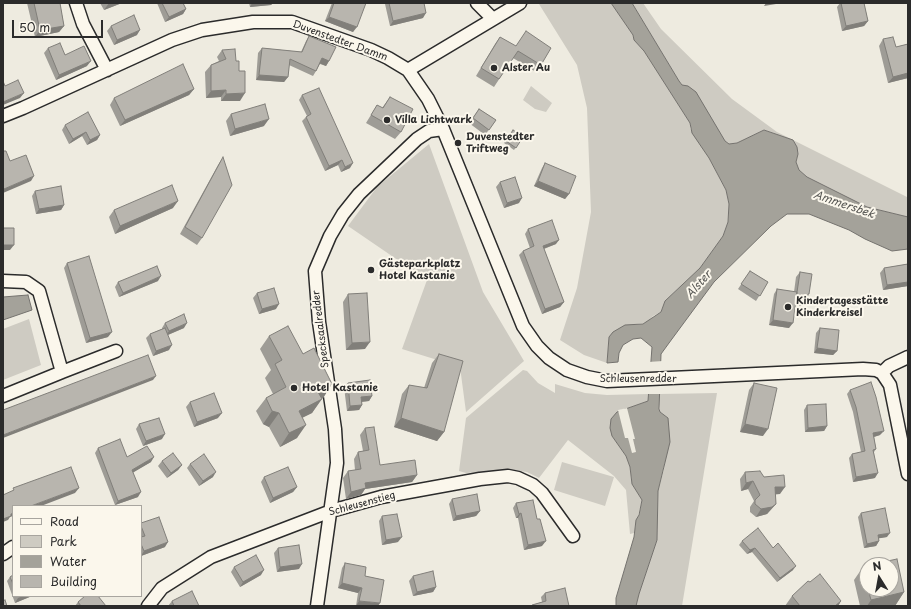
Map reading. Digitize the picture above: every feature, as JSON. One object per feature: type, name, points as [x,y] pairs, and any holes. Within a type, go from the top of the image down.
[{"type":"street","points":[[76,3],[83,24],[107,70]]},
{"type":"street","points":[[477,3],[493,19]]},
{"type":"street","points":[[408,70],[520,3]]},
{"type":"street","name":"Duvenstedter Damm","points":[[3,116],[172,40],[202,30],[253,22],[278,21],[292,22],[372,50],[408,70],[425,93],[443,129]]},
{"type":"street","name":"Schleusenredder","points":[[443,129],[524,326],[530,336],[550,358],[563,367],[586,377],[607,381],[870,369],[882,373]]},
{"type":"street","name":"Specksaalredder","points":[[317,606],[337,463],[335,429],[319,322],[315,271],[330,236],[359,194],[417,139],[429,131],[443,129]]},
{"type":"street","points":[[3,281],[26,282],[39,291],[62,372]]},
{"type":"street","points":[[3,396],[116,351]]},
{"type":"street","points":[[908,357],[889,366],[882,373],[890,385],[908,474]]},
{"type":"street","name":"Schleusenstieg","points":[[148,606],[162,588],[211,557],[331,511],[381,497],[480,479],[508,476],[526,481],[538,488],[573,536]]},
{"type":"street","points":[[3,554],[12,548]]},
{"type":"green space","points":[[611,3],[690,123],[690,128],[709,158],[726,190],[729,204],[728,222],[723,236],[700,268],[665,301],[661,312],[653,316],[647,323],[637,324],[609,337],[607,363],[584,355],[560,340],[577,288],[591,212],[587,108],[577,65],[539,4]]},
{"type":"green space","points":[[632,3],[643,3],[661,29],[732,99],[777,132],[793,140],[764,130],[737,143],[729,144],[725,141],[679,81]]},
{"type":"green space","points":[[531,86],[552,103],[546,112],[535,109],[523,100]]},
{"type":"green space","points":[[793,140],[907,197],[908,196],[908,217],[867,207],[807,177],[799,170],[796,162],[798,154]]},
{"type":"green space","points":[[429,144],[483,292],[524,361],[466,412],[460,367],[402,349],[427,280],[348,226],[377,187]]},
{"type":"green space","points":[[29,319],[41,365],[3,380],[3,329]]},
{"type":"green space","points":[[523,370],[527,371],[538,383],[555,393],[555,384],[585,393],[607,395],[648,394],[648,401],[617,412],[612,436],[626,456],[630,467],[632,484],[642,500],[634,533],[630,534],[626,490],[614,476],[568,440],[539,478],[527,472],[513,470],[466,473],[459,471],[466,418]]},
{"type":"green space","points":[[717,393],[682,606],[636,606],[657,540],[658,491],[664,469],[668,418],[660,412],[659,394]]},
{"type":"green space","points":[[562,462],[614,477],[605,506],[554,490]]},
{"type":"water","points":[[611,3],[632,3],[679,81],[682,85],[688,86],[696,92],[725,141],[729,144],[737,143],[764,130],[793,140],[797,147],[798,154],[796,162],[799,170],[807,177],[867,207],[908,217],[908,249],[892,251],[849,230],[809,214],[787,214],[771,226],[714,282],[661,354],[659,409],[660,412],[668,418],[670,442],[658,491],[657,540],[636,606],[616,606],[616,598],[634,537],[636,520],[639,515],[642,500],[632,484],[630,467],[626,456],[612,436],[610,428],[611,419],[617,412],[648,401],[652,347],[641,338],[633,339],[623,345],[619,353],[618,362],[607,363],[609,337],[613,332],[625,325],[643,324],[661,312],[665,301],[700,268],[723,236],[728,222],[729,204],[726,190],[709,158],[692,133],[690,123]]},
{"type":"water","points":[[28,295],[32,310],[3,320],[3,297]]},
{"type":"pier","points":[[663,361],[661,394],[646,394],[648,362]]},
{"type":"pier","points":[[627,408],[635,439],[633,439],[636,452],[632,453],[628,438],[625,438],[618,410]]},
{"type":"building","points":[[34,3],[60,3],[64,26],[40,30]]},
{"type":"building","points":[[162,3],[183,3],[186,9],[169,17]]},
{"type":"building","points":[[334,3],[366,3],[357,27],[329,17]]},
{"type":"building","points":[[389,3],[424,3],[426,13],[393,21]]},
{"type":"building","points":[[841,3],[864,3],[868,21],[846,26]]},
{"type":"building","points":[[134,15],[140,30],[117,40],[111,26]]},
{"type":"building","points":[[526,31],[551,48],[541,65],[518,51],[499,79],[481,68],[500,37],[516,46]]},
{"type":"building","points":[[309,36],[336,47],[329,61],[322,58],[316,71],[290,59],[288,77],[259,75],[262,48],[302,52]]},
{"type":"building","points":[[893,37],[896,47],[908,44],[908,73],[893,77],[883,39]]},
{"type":"building","points":[[60,43],[65,55],[84,46],[91,61],[59,75],[48,48]]},
{"type":"building","points":[[235,49],[236,61],[239,61],[239,71],[245,71],[245,93],[226,94],[226,90],[211,91],[211,65],[226,59],[222,50]]},
{"type":"building","points":[[183,64],[194,89],[125,120],[114,98]]},
{"type":"building","points":[[18,80],[24,93],[3,102],[3,81],[5,86]]},
{"type":"building","points":[[319,88],[353,163],[345,167],[342,160],[329,166],[306,117],[311,114],[302,95]]},
{"type":"building","points":[[390,97],[413,109],[401,132],[371,115],[377,105],[383,108]]},
{"type":"building","points":[[265,104],[269,119],[235,129],[231,114]]},
{"type":"building","points":[[479,109],[496,120],[489,130],[473,118]]},
{"type":"building","points":[[88,112],[100,135],[90,140],[86,132],[73,139],[65,125]]},
{"type":"building","points":[[513,130],[523,137],[516,148],[506,141]]},
{"type":"building","points":[[3,151],[6,151],[10,161],[26,155],[34,176],[4,189]]},
{"type":"building","points":[[223,157],[232,185],[202,238],[185,227]]},
{"type":"building","points":[[545,163],[576,176],[569,194],[538,181]]},
{"type":"building","points":[[515,177],[522,198],[507,203],[500,182]]},
{"type":"building","points":[[172,185],[178,201],[120,226],[114,210]]},
{"type":"building","points":[[61,186],[64,205],[39,209],[35,191]]},
{"type":"building","points":[[552,220],[559,240],[543,246],[564,302],[545,309],[523,251],[534,246],[528,229]]},
{"type":"building","points":[[3,228],[14,228],[14,245],[3,245]]},
{"type":"building","points":[[89,256],[112,332],[90,338],[67,263]]},
{"type":"building","points":[[908,264],[908,282],[887,285],[884,268]]},
{"type":"building","points":[[157,266],[161,276],[123,293],[118,282]]},
{"type":"building","points":[[750,271],[768,282],[760,296],[741,284]]},
{"type":"building","points":[[800,272],[812,274],[807,301],[796,299]]},
{"type":"building","points":[[274,288],[279,304],[262,309],[257,293]]},
{"type":"building","points":[[777,289],[797,292],[793,323],[773,320]]},
{"type":"building","points":[[367,293],[370,342],[352,343],[348,294]]},
{"type":"building","points":[[184,314],[187,323],[169,331],[165,323]]},
{"type":"building","points":[[288,326],[303,354],[314,348],[332,384],[318,392],[322,399],[299,411],[306,425],[289,433],[279,413],[272,411],[266,398],[286,387],[275,364],[282,360],[269,336]]},
{"type":"building","points":[[165,328],[172,345],[156,351],[150,334]]},
{"type":"building","points":[[820,328],[839,330],[837,351],[817,348]]},
{"type":"building","points":[[439,354],[463,361],[444,432],[401,418],[409,385],[427,388]]},
{"type":"building","points":[[148,355],[156,376],[3,435],[3,410]]},
{"type":"building","points":[[370,380],[372,396],[361,397],[362,405],[350,406],[348,383]]},
{"type":"building","points":[[871,382],[884,431],[873,433],[876,449],[873,450],[878,473],[856,477],[852,454],[865,451],[856,407],[850,390]]},
{"type":"building","points":[[754,383],[777,388],[768,429],[745,424]]},
{"type":"building","points":[[214,393],[222,413],[197,422],[190,402]]},
{"type":"building","points":[[826,404],[827,426],[808,428],[807,405]]},
{"type":"building","points":[[159,418],[165,434],[146,441],[139,424]]},
{"type":"building","points":[[374,427],[380,465],[415,460],[417,475],[365,483],[366,488],[351,492],[348,471],[361,469],[358,452],[369,450],[365,428]]},
{"type":"building","points":[[120,439],[127,457],[147,446],[154,457],[132,470],[141,492],[118,501],[98,448]]},
{"type":"building","points":[[173,453],[182,465],[171,473],[162,461]]},
{"type":"building","points":[[204,454],[216,472],[203,481],[190,464]]},
{"type":"building","points":[[71,467],[79,488],[34,505],[12,505],[11,516],[3,519],[3,495],[14,490],[13,488]]},
{"type":"building","points":[[288,467],[297,487],[273,498],[264,477]]},
{"type":"building","points":[[760,471],[764,477],[784,475],[785,487],[775,487],[776,504],[772,507],[761,509],[755,504],[755,500],[760,495],[753,481],[746,483],[745,472]]},
{"type":"building","points":[[477,494],[480,511],[456,516],[452,499]]},
{"type":"building","points":[[533,500],[537,519],[540,519],[546,541],[528,545],[521,513],[519,514],[516,503]]},
{"type":"building","points":[[885,508],[890,533],[878,535],[879,541],[867,544],[861,513]]},
{"type":"building","points":[[397,514],[402,537],[386,540],[382,516]]},
{"type":"building","points":[[159,517],[168,542],[144,551],[142,546],[142,537],[145,536],[142,528],[142,523]]},
{"type":"building","points":[[758,528],[773,548],[778,543],[796,566],[780,578],[755,548],[750,550],[742,541]]},
{"type":"building","points":[[299,545],[302,564],[280,567],[278,548]]},
{"type":"building","points":[[256,555],[264,570],[243,582],[234,567]]},
{"type":"building","points":[[345,563],[366,567],[365,576],[384,580],[380,603],[359,601],[362,588],[342,583]]},
{"type":"building","points":[[899,568],[904,592],[899,593]]},
{"type":"building","points":[[433,571],[436,587],[417,592],[413,576]]},
{"type":"building","points":[[820,574],[841,601],[835,606],[800,606],[792,596],[808,581],[810,582]]},
{"type":"building","points":[[565,588],[569,606],[532,606],[546,601],[545,593]]},
{"type":"building","points":[[192,591],[199,606],[174,606],[172,601]]},
{"type":"building","points":[[84,597],[99,597],[106,606],[81,606],[78,602]]},
{"type":"building","points":[[870,597],[883,597],[871,600]]},
{"type":"building","points":[[5,600],[7,606],[3,606],[3,601]]},
{"type":"place","name":"Alster Au","points":[[494,68]]},
{"type":"place","name":"Villa Lichtwark","points":[[387,120]]},
{"type":"place","name":"Duvenstedter Triftweg","points":[[458,143]]},
{"type":"place","name":"Gästeparkplatz Hotel Kastanie","points":[[371,270]]},
{"type":"place","name":"Kindertagesstätte Kinderkreisel","points":[[788,307]]},
{"type":"place","name":"Hotel Kastanie","points":[[294,388]]},
{"type":"water label","name":"Ammersbek","points":[[844,205]]},
{"type":"water label","name":"Alster","points":[[699,285]]}]
